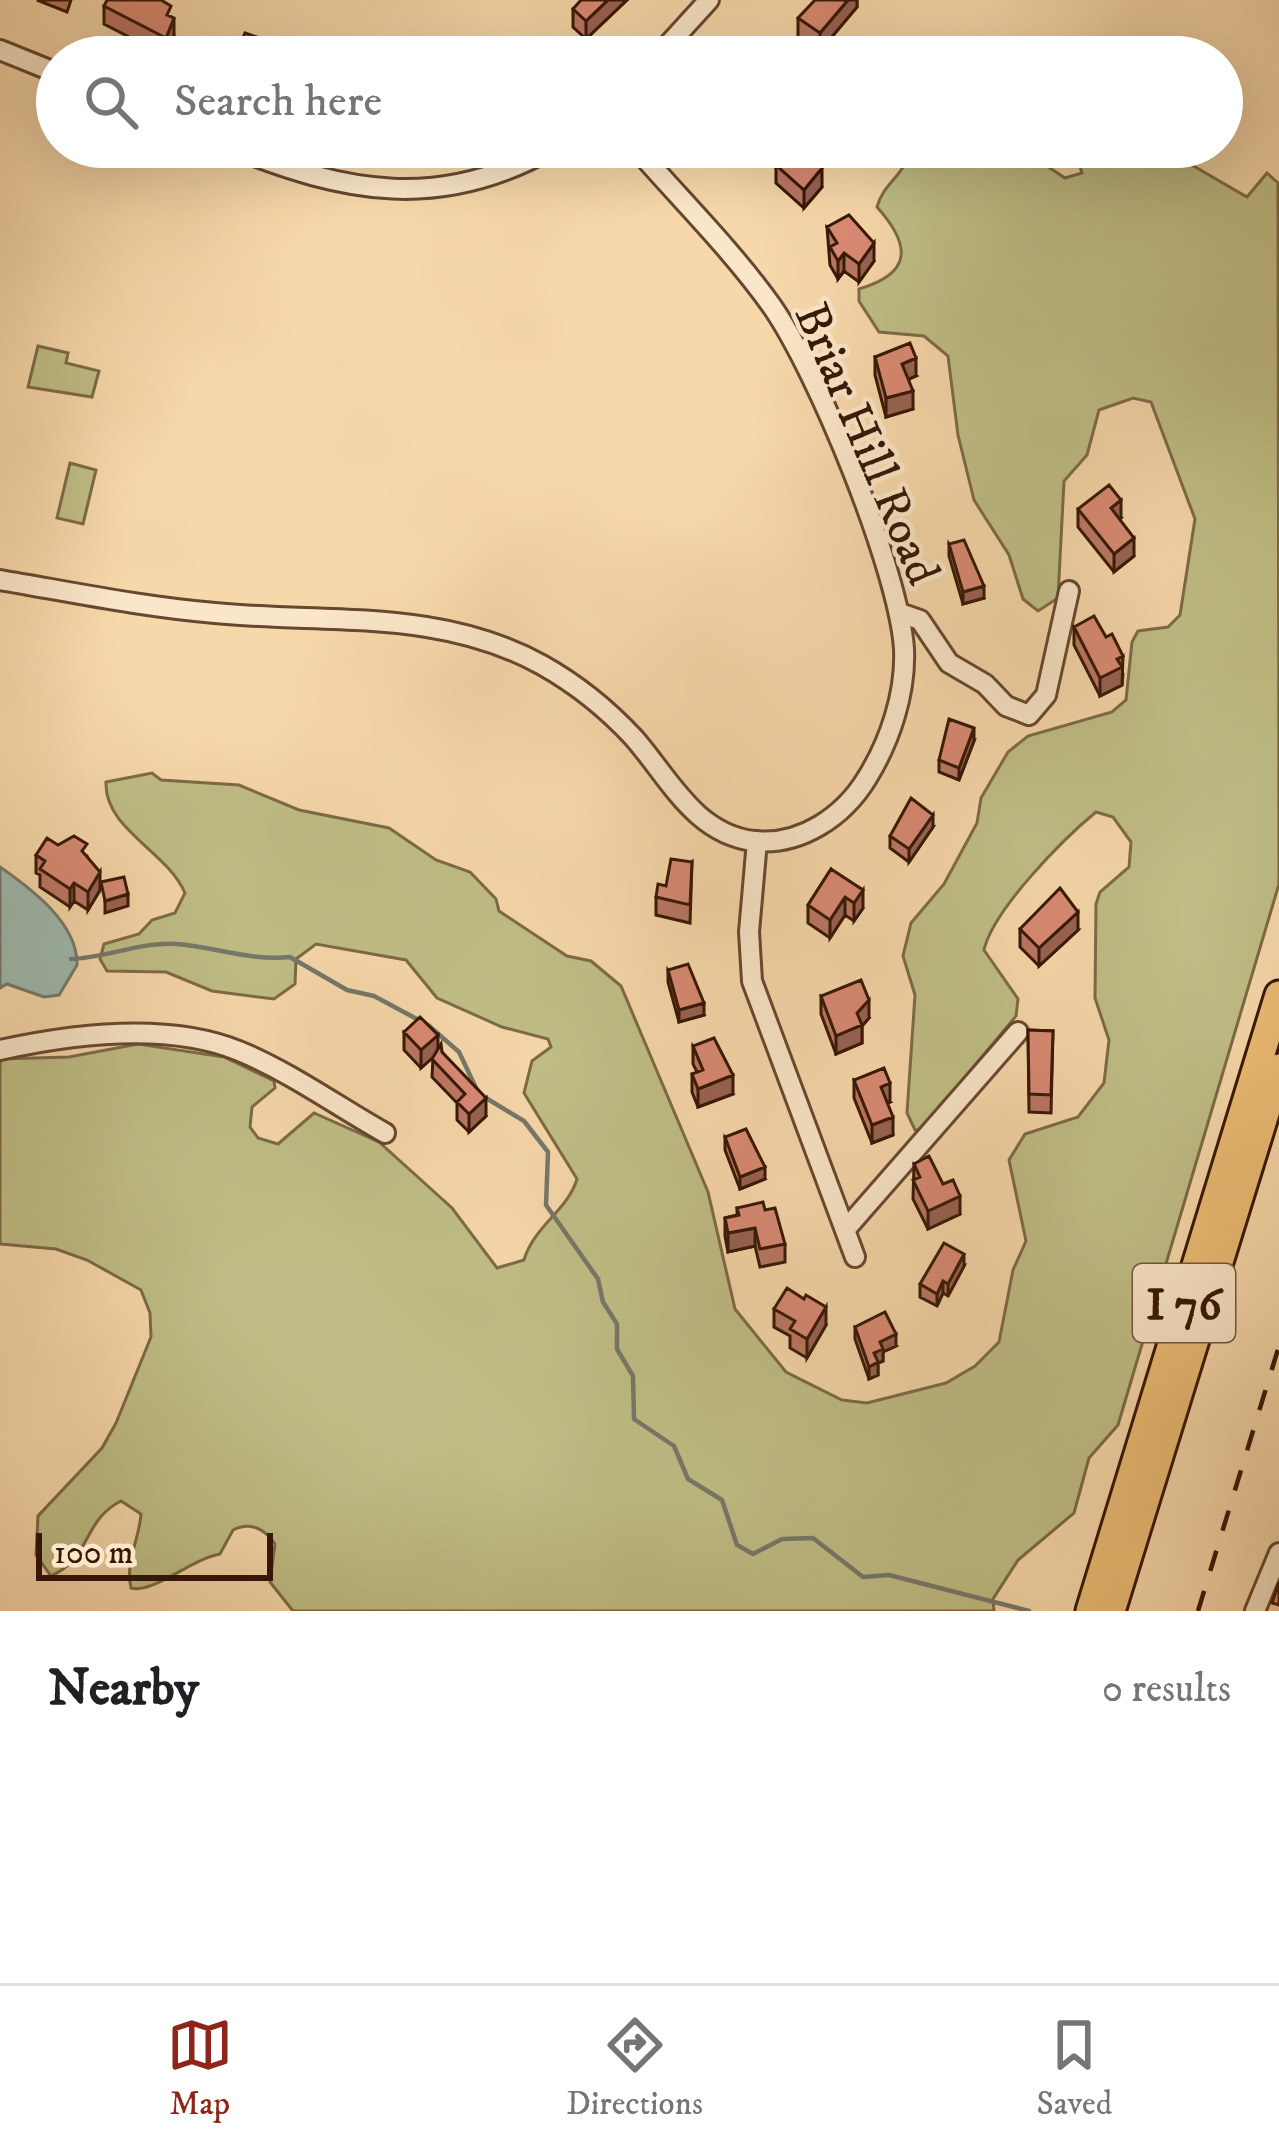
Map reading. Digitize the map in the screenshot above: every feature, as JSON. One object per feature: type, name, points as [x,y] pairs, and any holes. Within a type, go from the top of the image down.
[{"type":"highway","name":"I 76","points":[[1090,1611],[1279,995]]},
{"type":"highway","name":"I 76","points":[[1112,1611],[1279,1069]]},
{"type":"street","points":[[676,36],[709,0]]},
{"type":"street","points":[[0,50],[36,65]]},
{"type":"street","points":[[285,168],[316,180],[407,190],[495,175],[510,168]]},
{"type":"street","name":"Briar Hill Road","points":[[652,168],[787,330],[868,518],[899,613],[904,652],[896,713],[859,791],[819,826],[798,836],[757,841]]},
{"type":"street","points":[[0,580],[169,609],[388,620],[481,638],[576,688],[632,737],[702,819],[757,841],[748,932],[752,981],[855,1257]]},
{"type":"street","points":[[899,613],[920,620],[950,663],[985,684],[1006,706],[1029,715],[1042,703],[1050,682],[1070,591]]},
{"type":"street","points":[[844,1230],[1018,1032]]},
{"type":"street","points":[[0,1050],[149,1035],[223,1046],[266,1064],[385,1133]]},
{"type":"street","points":[[1255,1611],[1279,1553]]},
{"type":"shaded area","points":[[1050,168],[1065,178],[1082,173],[1080,168],[1197,168],[1247,197],[1267,173],[1278,183],[1279,884],[1118,1425],[1089,1458],[1074,1513],[1018,1560],[993,1599],[994,1611],[293,1611],[270,1582],[275,1544],[251,1527],[233,1530],[220,1554],[150,1586],[131,1588],[141,1514],[121,1501],[100,1518],[73,1559],[51,1576],[36,1555],[38,1516],[102,1448],[116,1423],[151,1337],[150,1313],[141,1290],[87,1260],[56,1249],[0,1244],[0,1059],[69,1057],[138,1044],[224,1057],[274,1081],[275,1088],[252,1107],[250,1127],[258,1138],[278,1144],[314,1113],[379,1142],[452,1208],[497,1268],[524,1260],[577,1179],[524,1093],[532,1061],[551,1047],[548,1039],[502,1027],[437,998],[406,960],[316,944],[296,959],[295,984],[274,999],[212,991],[166,972],[107,971],[100,959],[104,944],[139,934],[152,920],[175,913],[185,893],[115,813],[106,782],[152,773],[161,780],[239,785],[299,810],[389,828],[436,860],[470,872],[496,899],[499,911],[567,956],[591,961],[621,986],[708,1192],[735,1309],[786,1372],[842,1400],[867,1403],[946,1383],[975,1366],[999,1342],[1013,1270],[1026,1241],[1009,1160],[1025,1134],[1078,1117],[1104,1083],[1109,1040],[1095,998],[1096,904],[1100,892],[1129,867],[1131,842],[1113,817],[1096,812],[1048,857],[1001,915],[984,950],[1018,999],[1016,1016],[921,1130],[915,1130],[907,1113],[915,995],[903,956],[911,923],[944,884],[977,823],[981,798],[1008,752],[1028,736],[1112,712],[1126,700],[1132,642],[1138,631],[1168,627],[1180,615],[1195,519],[1151,402],[1133,398],[1099,410],[1087,455],[1064,481],[1058,598],[1038,611],[1023,599],[1009,555],[974,500],[958,435],[948,356],[924,336],[879,332],[859,301],[859,289],[889,275],[901,256],[896,234],[877,207],[900,171]]},
{"type":"shaded area","points":[[38,346],[68,353],[66,363],[99,371],[92,397],[28,387]]},
{"type":"shaded area","points":[[70,463],[96,470],[83,524],[57,518]]},
{"type":"shaded area","points":[[0,867],[39,897],[70,936],[77,965],[59,995],[44,997],[7,984],[0,988]]},
{"type":"building","points":[[107,0],[161,0],[171,6],[167,15],[174,18],[167,36],[162,36],[104,6]]},
{"type":"building","points":[[581,0],[608,0],[586,21],[573,9]]},
{"type":"building","points":[[815,0],[848,0],[820,33],[798,18]]},
{"type":"building","points":[[779,168],[822,168],[804,190]]},
{"type":"building","points":[[849,215],[874,243],[859,264],[844,253],[838,261],[830,247],[837,243],[827,227]]},
{"type":"building","points":[[910,343],[916,358],[902,364],[913,391],[886,398],[875,357]]},
{"type":"building","points":[[1109,485],[1121,500],[1111,508],[1134,538],[1114,554],[1078,509]]},
{"type":"building","points":[[964,540],[984,586],[963,592],[949,544]]},
{"type":"building","points":[[1094,616],[1106,637],[1112,634],[1123,656],[1117,659],[1122,667],[1100,678],[1074,627]]},
{"type":"building","points":[[949,719],[974,728],[959,768],[939,760]]},
{"type":"building","points":[[911,798],[933,815],[909,849],[890,836]]},
{"type":"building","points":[[74,836],[87,844],[82,851],[100,872],[88,892],[74,883],[70,889],[40,869],[45,861],[36,855],[47,838],[58,845]]},
{"type":"building","points":[[671,859],[692,862],[690,905],[656,897],[658,884],[666,886]]},
{"type":"building","points":[[831,869],[863,890],[854,903],[845,897],[830,920],[808,905]]},
{"type":"building","points":[[124,877],[128,894],[105,901],[101,882]]},
{"type":"building","points":[[1060,888],[1078,912],[1039,948],[1020,929]]},
{"type":"building","points":[[688,964],[704,1003],[679,1010],[668,970]]},
{"type":"building","points":[[861,980],[869,1000],[857,1013],[862,1025],[836,1036],[821,996]]},
{"type":"building","points":[[420,1017],[438,1035],[421,1050],[404,1032]]},
{"type":"building","points":[[1028,1030],[1053,1031],[1051,1095],[1029,1094]]},
{"type":"building","points":[[714,1038],[733,1075],[698,1089],[692,1074],[703,1070],[693,1046]]},
{"type":"building","points":[[441,1044],[442,1052],[486,1098],[469,1114],[457,1102],[465,1094],[432,1059]]},
{"type":"building","points":[[884,1068],[890,1083],[881,1087],[893,1117],[872,1125],[854,1080]]},
{"type":"building","points":[[746,1129],[765,1167],[740,1177],[725,1137]]},
{"type":"building","points":[[929,1156],[943,1184],[953,1180],[960,1196],[928,1211],[913,1180],[920,1177],[914,1164]]},
{"type":"building","points":[[763,1202],[765,1210],[775,1208],[785,1244],[760,1249],[755,1228],[728,1233],[725,1218],[739,1215],[737,1208]]},
{"type":"building","points":[[944,1243],[964,1254],[937,1294],[920,1284]]},
{"type":"building","points":[[787,1288],[826,1307],[807,1339],[790,1329],[795,1321],[774,1309]]},
{"type":"building","points":[[885,1312],[896,1334],[880,1342],[883,1349],[874,1353],[878,1362],[869,1367],[855,1327]]},
{"type":"waterway","points":[[71,959],[163,944],[290,957],[347,990],[374,996],[428,1025],[459,1052],[477,1090]]},
{"type":"waterway","points":[[486,1098],[524,1121],[548,1152],[546,1205],[598,1279],[603,1302],[617,1324],[617,1349],[633,1376],[634,1419],[674,1446],[688,1479],[722,1500],[737,1545],[753,1554],[782,1539],[813,1538],[863,1577],[889,1575],[1029,1611]]},
{"type":"railway","points":[[1198,1611],[1279,1346]]}]
